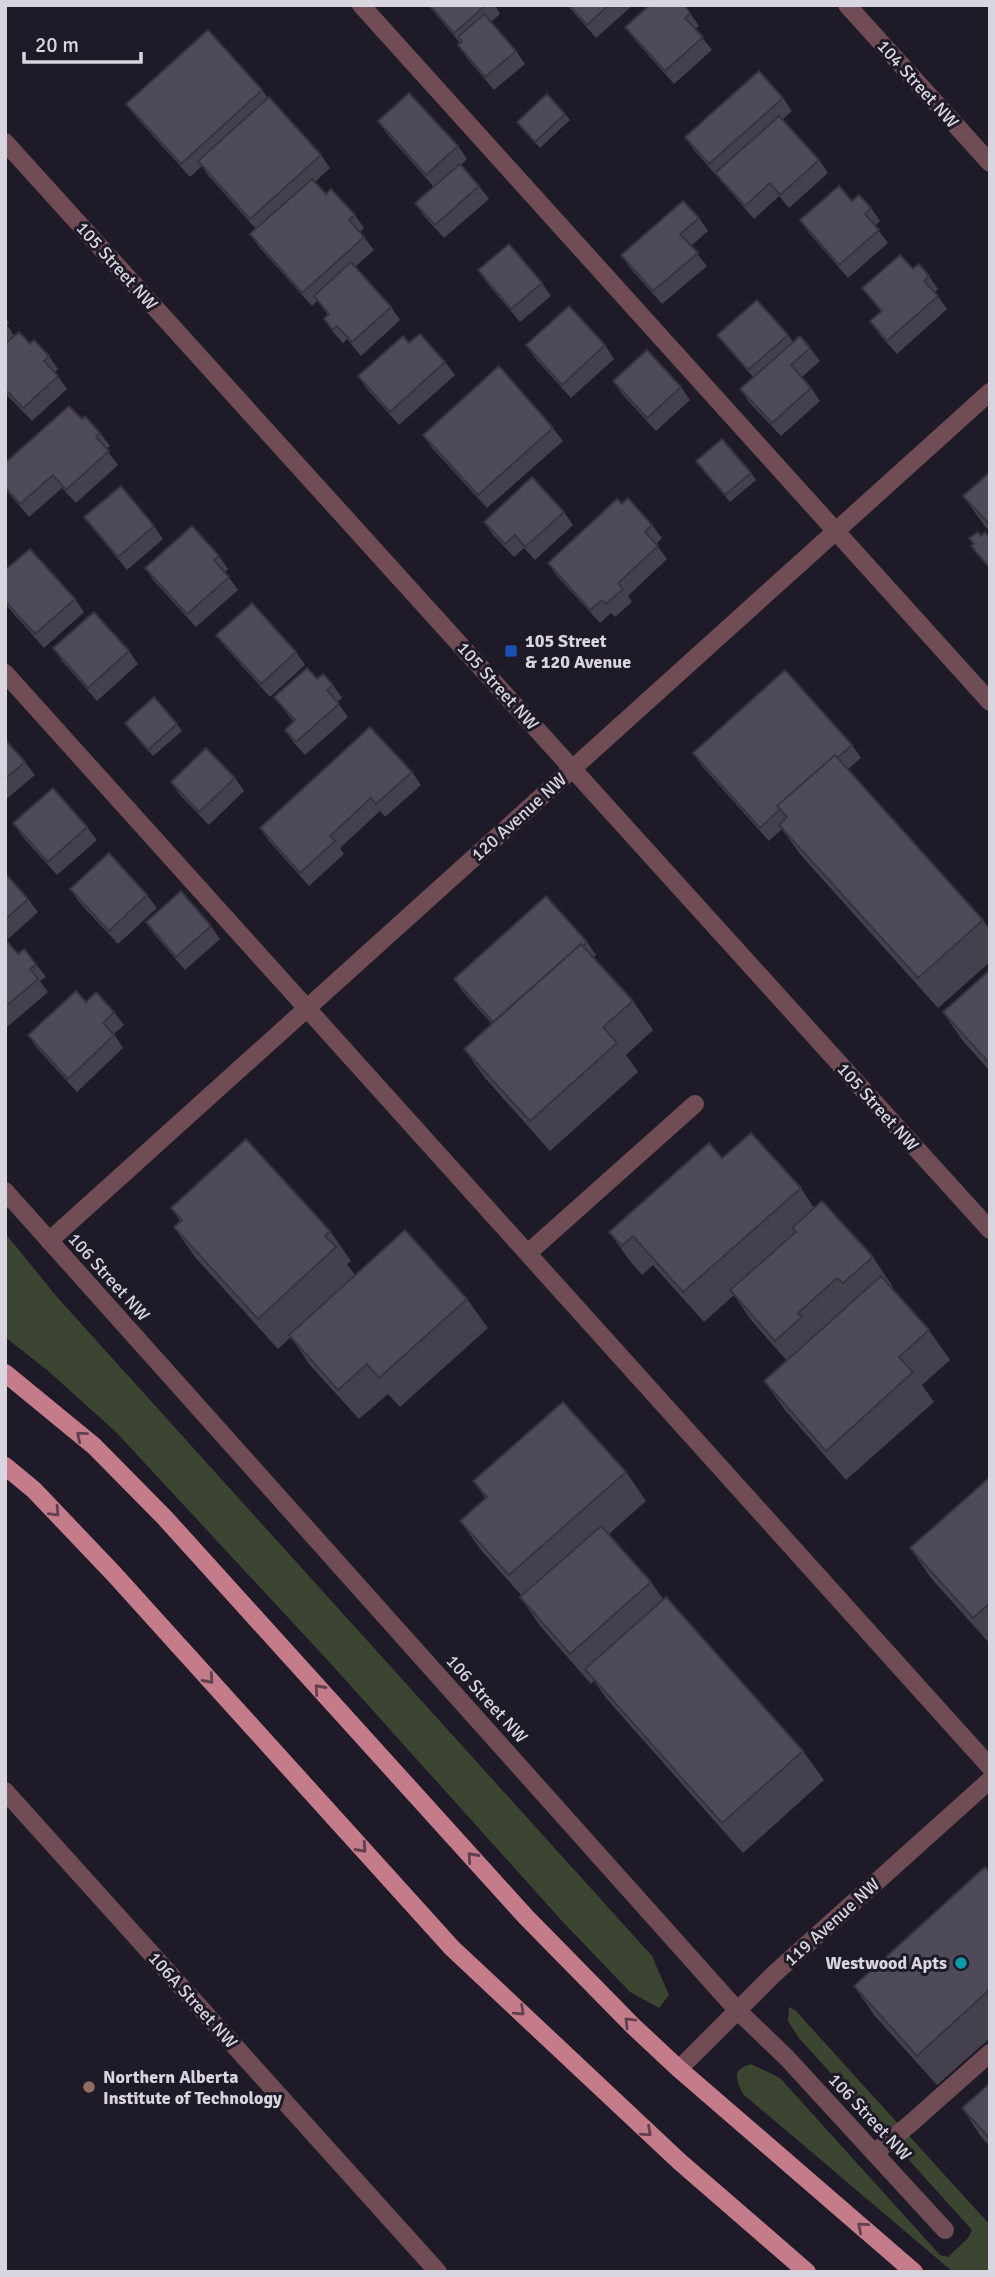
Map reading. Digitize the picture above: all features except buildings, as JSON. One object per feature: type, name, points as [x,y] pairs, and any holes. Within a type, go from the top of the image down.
[{"type":"main road","points":[[5,1373],[93,1446],[165,1518],[526,1917],[633,2026],[914,2272]]},
{"type":"main road","points":[[5,1465],[34,1490],[114,1574],[452,1948],[680,2162],[807,2272]]},
{"type":"street","points":[[361,5],[990,702]]},
{"type":"street","name":"104 Street NW","points":[[847,5],[990,163]]},
{"type":"street","name":"105 Street NW","points":[[5,142],[990,1230]]},
{"type":"street","name":"120 Avenue NW","points":[[49,1241],[990,392]]},
{"type":"street","points":[[5,673],[990,1767]]},
{"type":"street","points":[[528,1253],[695,1104]]},
{"type":"street","name":"106 Street NW","points":[[5,1191],[737,2010],[786,2058],[944,2230]]},
{"type":"street","name":"119 Avenue NW","points":[[679,2069],[737,2010],[990,1780]]},
{"type":"street","name":"106A Street NW","points":[[5,1791],[438,2272]]},
{"type":"street","points":[[874,2153],[990,2053]]},
{"type":"green space","points":[[5,1233],[57,1297],[652,1956],[669,1995],[659,2008],[630,1992],[563,1922],[332,1665],[116,1432],[47,1370],[5,1337]]},
{"type":"green space","points":[[789,2007],[795,2010],[990,2225],[990,2272],[953,2272],[743,2094],[737,2076],[745,2066],[751,2064],[780,2078],[940,2255],[948,2257],[968,2238],[972,2230],[799,2038],[788,2021]]},
{"type":"place","name":"105 Street & 120 Avenue","points":[[511,651]]},
{"type":"place","name":"Westwood Apts","points":[[961,1963]]},
{"type":"place","name":"Northern Alberta Institute of Technology","points":[[89,2087]]}]
